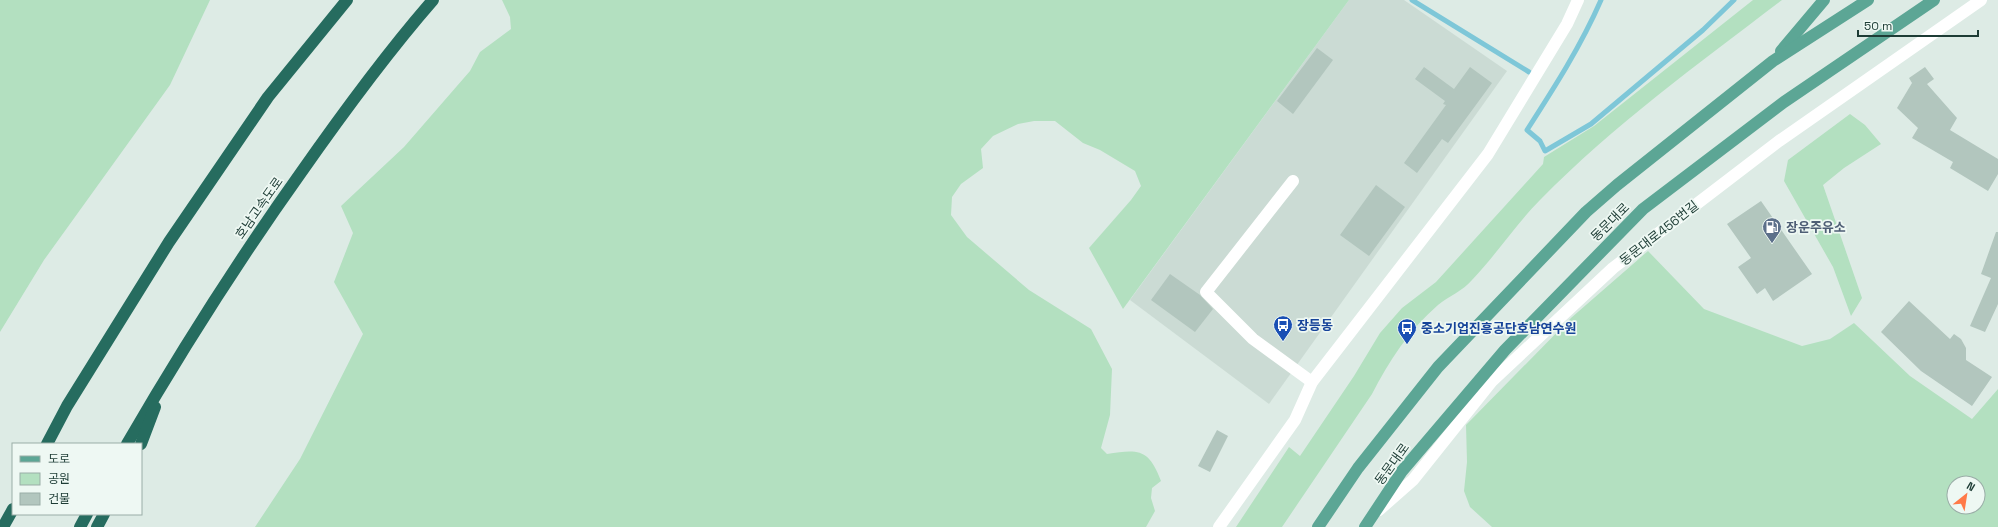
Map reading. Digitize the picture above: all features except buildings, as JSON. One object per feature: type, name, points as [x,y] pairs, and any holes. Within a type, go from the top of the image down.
[{"type":"highway","points":[[48,443],[67,406],[169,242],[268,97],[347,0]]},
{"type":"highway","name":"호남고속도로","points":[[128,443],[169,371],[245,252],[338,120],[433,0]]},
{"type":"highway","points":[[141,443],[169,371]]},
{"type":"highway","points":[[4,527],[12,511]]},
{"type":"highway","points":[[80,527],[86,515]]},
{"type":"highway","points":[[97,527],[103,515]]},
{"type":"main road","points":[[1773,61],[1824,0]]},
{"type":"main road","name":"동문대로","points":[[1318,527],[1358,468],[1438,367],[1586,212],[1616,185],[1773,61],[1868,0]]},
{"type":"main road","name":"동문대로","points":[[1365,527],[1402,471],[1505,350],[1643,209],[1784,102],[1932,0]]},
{"type":"street","points":[[1219,527],[1295,420],[1312,382],[1488,154],[1567,24],[1578,0]]},
{"type":"street","name":"동문대로456번길","points":[[1376,512],[1413,480],[1492,381],[1613,268],[1779,141],[1982,0]]},
{"type":"street","points":[[1294,181],[1206,292],[1253,339],[1312,382]]},
{"type":"shaded area","points":[[1349,0],[1404,0],[1507,71],[1269,404],[1130,300]]},
{"type":"green space","points":[[0,0],[210,0],[170,85],[44,260],[0,332]]},
{"type":"green space","points":[[502,0],[1349,0],[1123,309],[1089,248],[1131,200],[1141,186],[1135,171],[1100,150],[1083,143],[1055,121],[1034,121],[1018,124],[993,136],[981,149],[983,168],[961,184],[952,197],[951,215],[967,237],[1029,290],[1091,329],[1112,369],[1110,415],[1101,448],[1107,454],[1135,452],[1142,454],[1147,457],[1157,470],[1161,481],[1152,488],[1151,498],[1155,511],[1146,527],[255,527],[300,459],[363,334],[334,282],[353,233],[341,206],[404,147],[470,71],[480,52],[511,29],[510,17]]},
{"type":"green space","points":[[1753,0],[1782,0],[1688,71],[1627,120],[1568,172],[1531,209],[1468,284],[1438,305],[1409,335],[1400,346],[1372,394],[1282,527],[1236,527],[1289,447],[1300,456],[1354,376],[1380,333],[1402,308],[1436,282],[1543,164],[1544,157],[1594,126]]},
{"type":"green space","points":[[1850,114],[1865,125],[1881,144],[1844,168],[1823,185],[1862,298],[1851,316],[1833,267],[1784,181],[1788,160]]},
{"type":"green space","points":[[1648,251],[1704,309],[1802,346],[1830,339],[1854,323],[1910,376],[1972,419],[1998,389],[1998,527],[1492,527],[1470,507],[1464,491],[1467,462],[1466,425],[1571,318]]},
{"type":"waterway","points":[[1412,0],[1529,72]]},
{"type":"waterway","points":[[1601,0],[1576,50],[1527,130],[1540,141],[1545,151],[1591,124],[1703,30],[1734,0]]},
{"type":"place","name":"장운주유소","points":[[1772,244]]},
{"type":"place","name":"장등동","points":[[1283,342]]},
{"type":"place","name":"중소기업진흥공단호남연수원","points":[[1407,345]]}]
